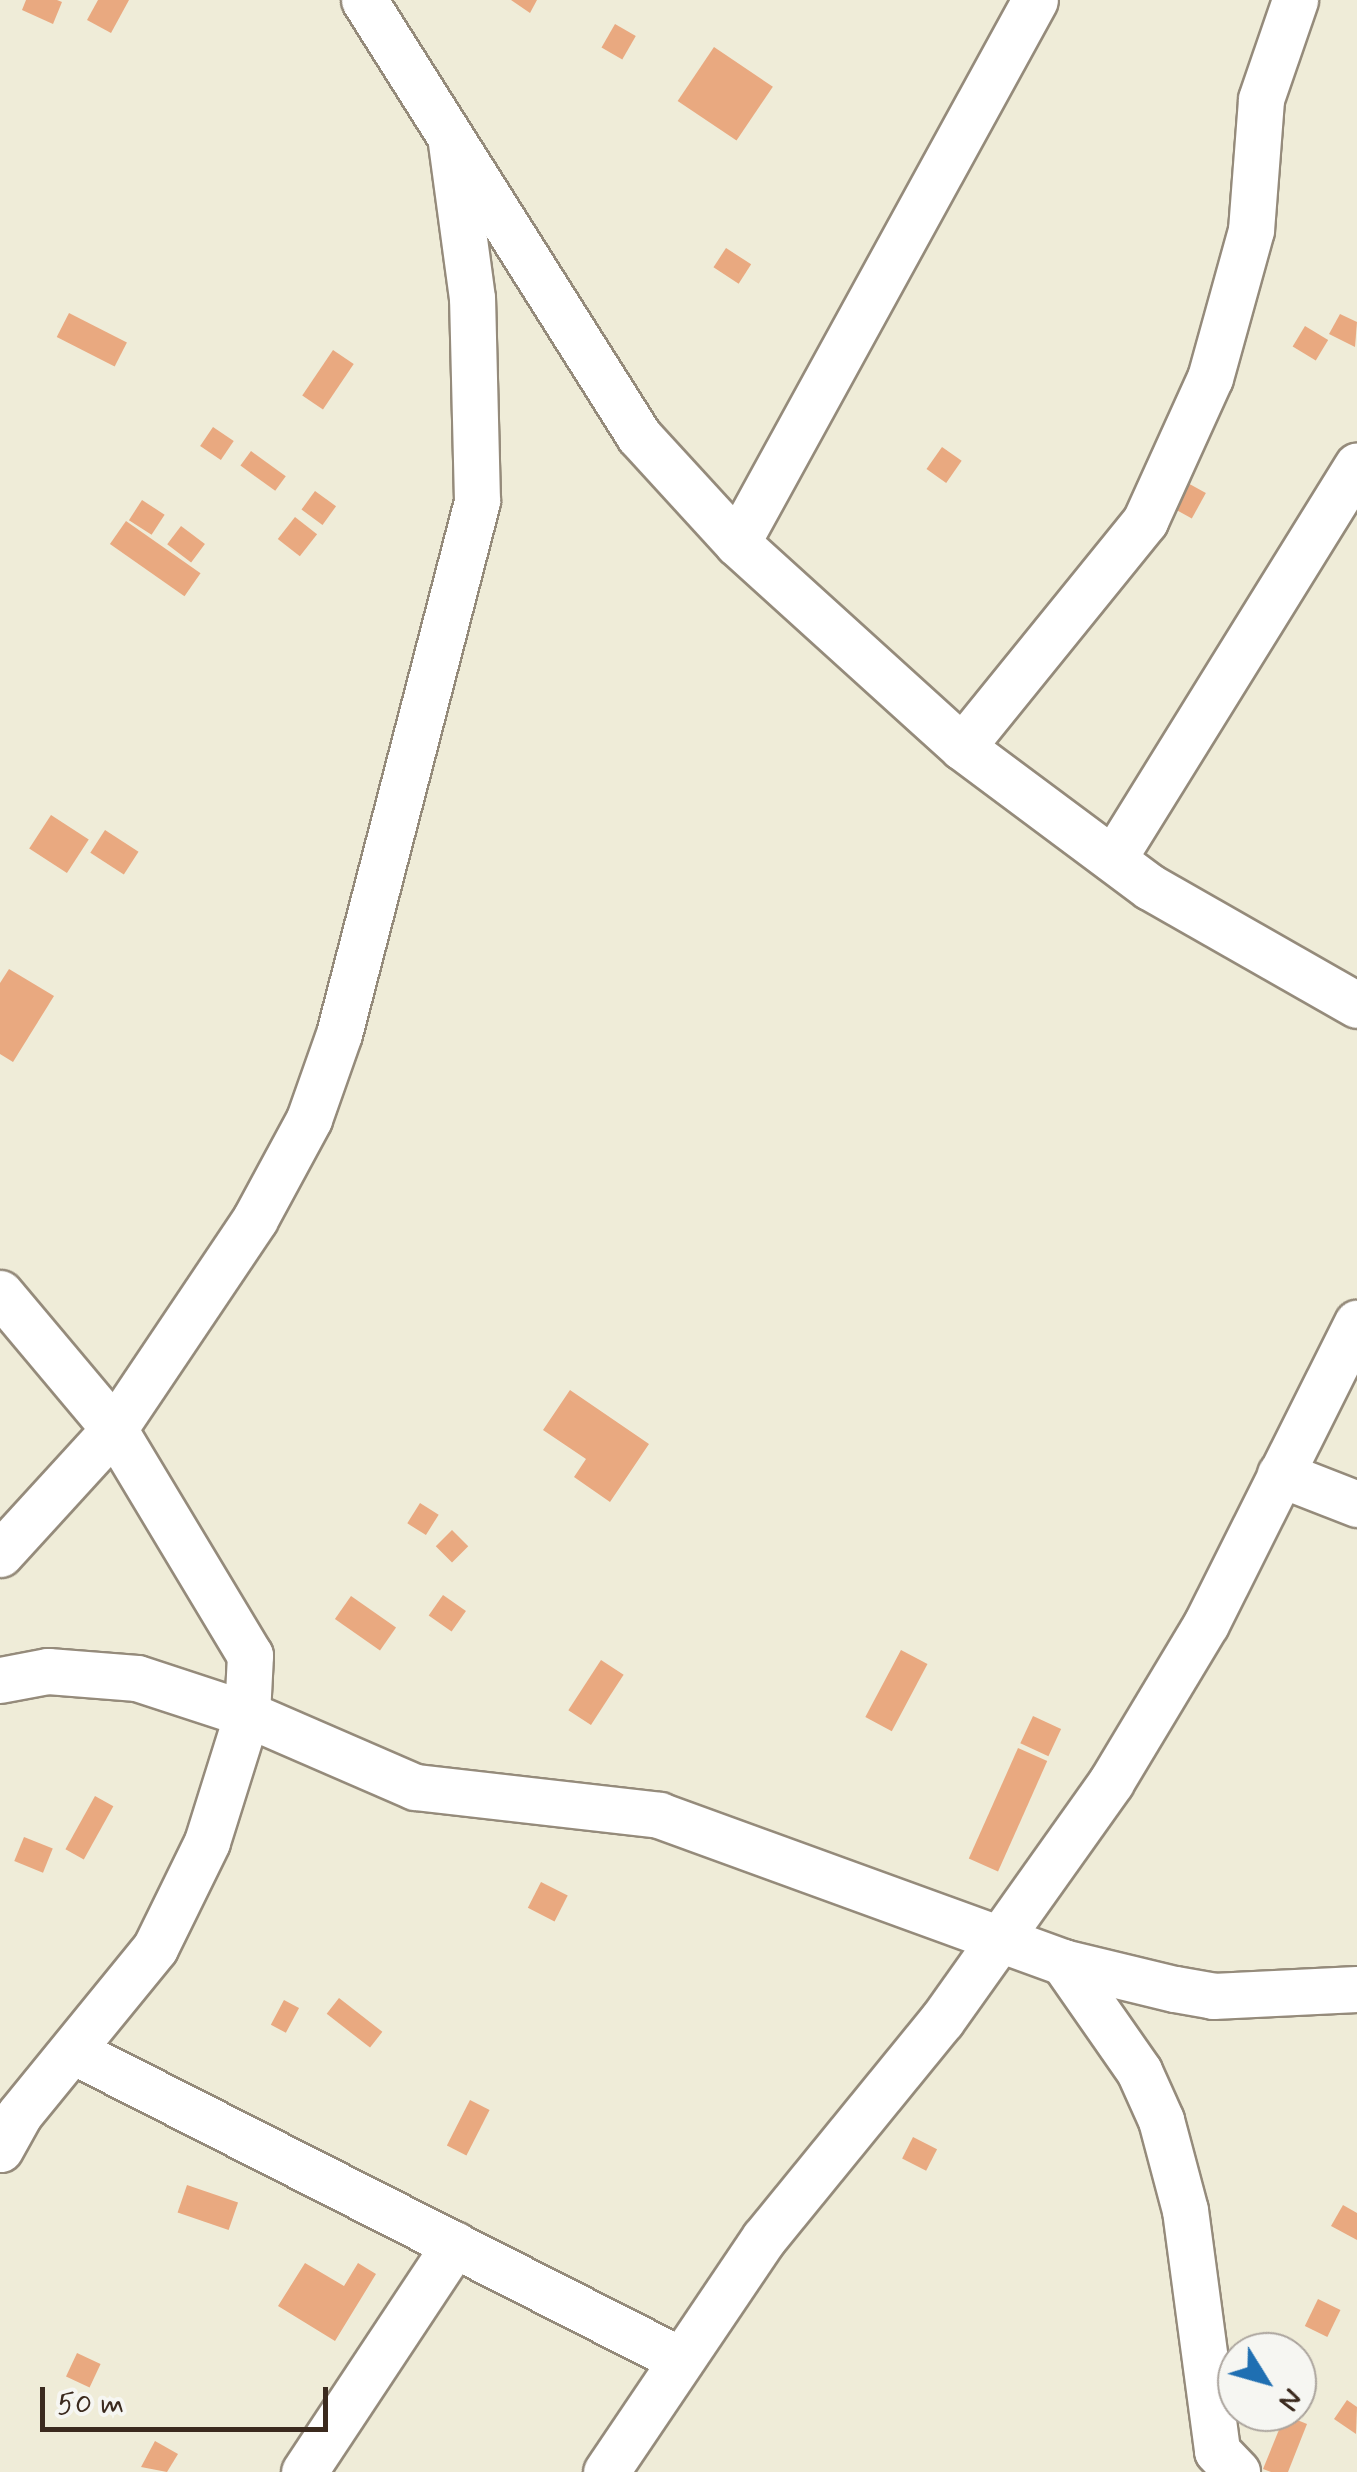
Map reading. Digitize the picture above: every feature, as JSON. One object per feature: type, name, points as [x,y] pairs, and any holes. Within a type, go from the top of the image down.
[{"type":"street","points":[[364,0],[639,436],[737,543],[962,748],[1113,859],[1357,1006]]},
{"type":"street","points":[[737,543],[1034,0]]},
{"type":"street","points":[[962,748],[1145,521],[1202,396],[1251,230],[1261,99],[1295,0]]},
{"type":"street","points":[[0,1554],[114,1428],[255,1219],[308,1119],[339,1034],[477,500],[472,298],[451,143]]},
{"type":"street","points":[[1113,859],[1357,465]]},
{"type":"street","points":[[0,1294],[114,1428],[238,1629],[250,1656],[246,1714],[208,1842],[155,1948],[75,2052],[19,2115],[0,2149]]},
{"type":"street","points":[[606,2472],[679,2358],[764,2238],[1000,1939],[1120,1766],[1206,1624],[1357,1324]]},
{"type":"street","points":[[1280,1474],[1357,1504]]},
{"type":"street","points":[[0,1680],[48,1671],[137,1678],[246,1714],[415,1787],[593,1802],[659,1815],[1063,1962],[1213,1996],[1357,1989]]},
{"type":"street","points":[[1063,1962],[1139,2071],[1161,2120],[1185,2210],[1218,2451],[1237,2472]]},
{"type":"street","points":[[75,2052],[679,2358]]},
{"type":"street","points":[[304,2472],[455,2244]]},
{"type":"building","points":[[26,0],[62,2],[53,24],[22,10]]},
{"type":"building","points":[[98,0],[129,0],[111,33],[87,20]]},
{"type":"building","points":[[511,0],[537,0],[530,13]]},
{"type":"building","points":[[615,24],[636,36],[622,59],[602,47]]},
{"type":"building","points":[[714,47],[773,87],[737,141],[678,101]]},
{"type":"building","points":[[726,248],[751,264],[739,284],[713,267]]},
{"type":"building","points":[[69,313],[127,343],[115,367],[57,337]]},
{"type":"building","points":[[1340,314],[1357,322],[1355,347],[1329,334]]},
{"type":"building","points":[[1305,326],[1328,340],[1316,360],[1293,347]]},
{"type":"building","points":[[333,350],[354,364],[323,410],[302,396]]},
{"type":"building","points":[[213,427],[234,441],[221,460],[200,446]]},
{"type":"building","points":[[942,447],[962,461],[946,483],[927,469]]},
{"type":"building","points":[[251,451],[286,476],[275,491],[240,466]]},
{"type":"building","points":[[1184,481],[1206,493],[1192,518],[1170,506]]},
{"type":"building","points":[[315,491],[336,506],[323,525],[301,510]]},
{"type":"building","points":[[142,500],[165,515],[152,535],[129,520]]},
{"type":"building","points":[[295,517],[317,534],[300,556],[278,539]]},
{"type":"building","points":[[126,521],[201,573],[184,596],[110,544]]},
{"type":"building","points":[[181,526],[205,544],[191,562],[167,544]]},
{"type":"building","points":[[51,815],[89,840],[67,873],[29,849]]},
{"type":"building","points":[[105,830],[139,852],[124,874],[90,853]]},
{"type":"building","points":[[9,969],[54,996],[13,1062],[0,1054],[0,983]]},
{"type":"building","points":[[570,1390],[649,1444],[610,1502],[574,1477],[586,1459],[543,1430]]},
{"type":"building","points":[[420,1503],[439,1515],[426,1535],[407,1523]]},
{"type":"building","points":[[452,1530],[468,1546],[452,1563],[436,1546]]},
{"type":"building","points":[[443,1595],[466,1611],[452,1632],[429,1615]]},
{"type":"building","points":[[351,1596],[396,1628],[380,1650],[335,1619]]},
{"type":"building","points":[[901,1650],[927,1664],[892,1731],[865,1717]]},
{"type":"building","points":[[601,1660],[624,1675],[591,1725],[568,1710]]},
{"type":"building","points":[[1033,1716],[1061,1729],[1048,1756],[1020,1743]]},
{"type":"building","points":[[1018,1748],[1047,1761],[998,1872],[969,1859]]},
{"type":"building","points":[[95,1796],[113,1806],[84,1860],[65,1849]]},
{"type":"building","points":[[24,1837],[53,1849],[43,1873],[14,1861]]},
{"type":"building","points":[[541,1882],[568,1896],[555,1921],[528,1908]]},
{"type":"building","points":[[339,1998],[382,2032],[370,2048],[327,2014]]},
{"type":"building","points":[[284,2000],[299,2008],[286,2033],[271,2025]]},
{"type":"building","points":[[470,2100],[490,2110],[466,2155],[447,2145]]},
{"type":"building","points":[[913,2137],[937,2149],[926,2171],[902,2158]]},
{"type":"building","points":[[187,2185],[238,2203],[229,2230],[178,2212]]},
{"type":"building","points":[[1343,2205],[1357,2213],[1357,2240],[1331,2226]]},
{"type":"building","points":[[305,2263],[344,2286],[358,2263],[376,2274],[335,2341],[278,2306]]},
{"type":"building","points":[[1318,2299],[1340,2310],[1327,2337],[1305,2326]]},
{"type":"building","points":[[77,2353],[101,2364],[90,2388],[66,2377]]},
{"type":"building","points":[[1347,2400],[1357,2407],[1356,2434],[1334,2419]]},
{"type":"building","points":[[1278,2432],[1304,2432],[1288,2472],[1263,2469]]},
{"type":"building","points":[[155,2441],[178,2454],[167,2472],[141,2467]]}]
